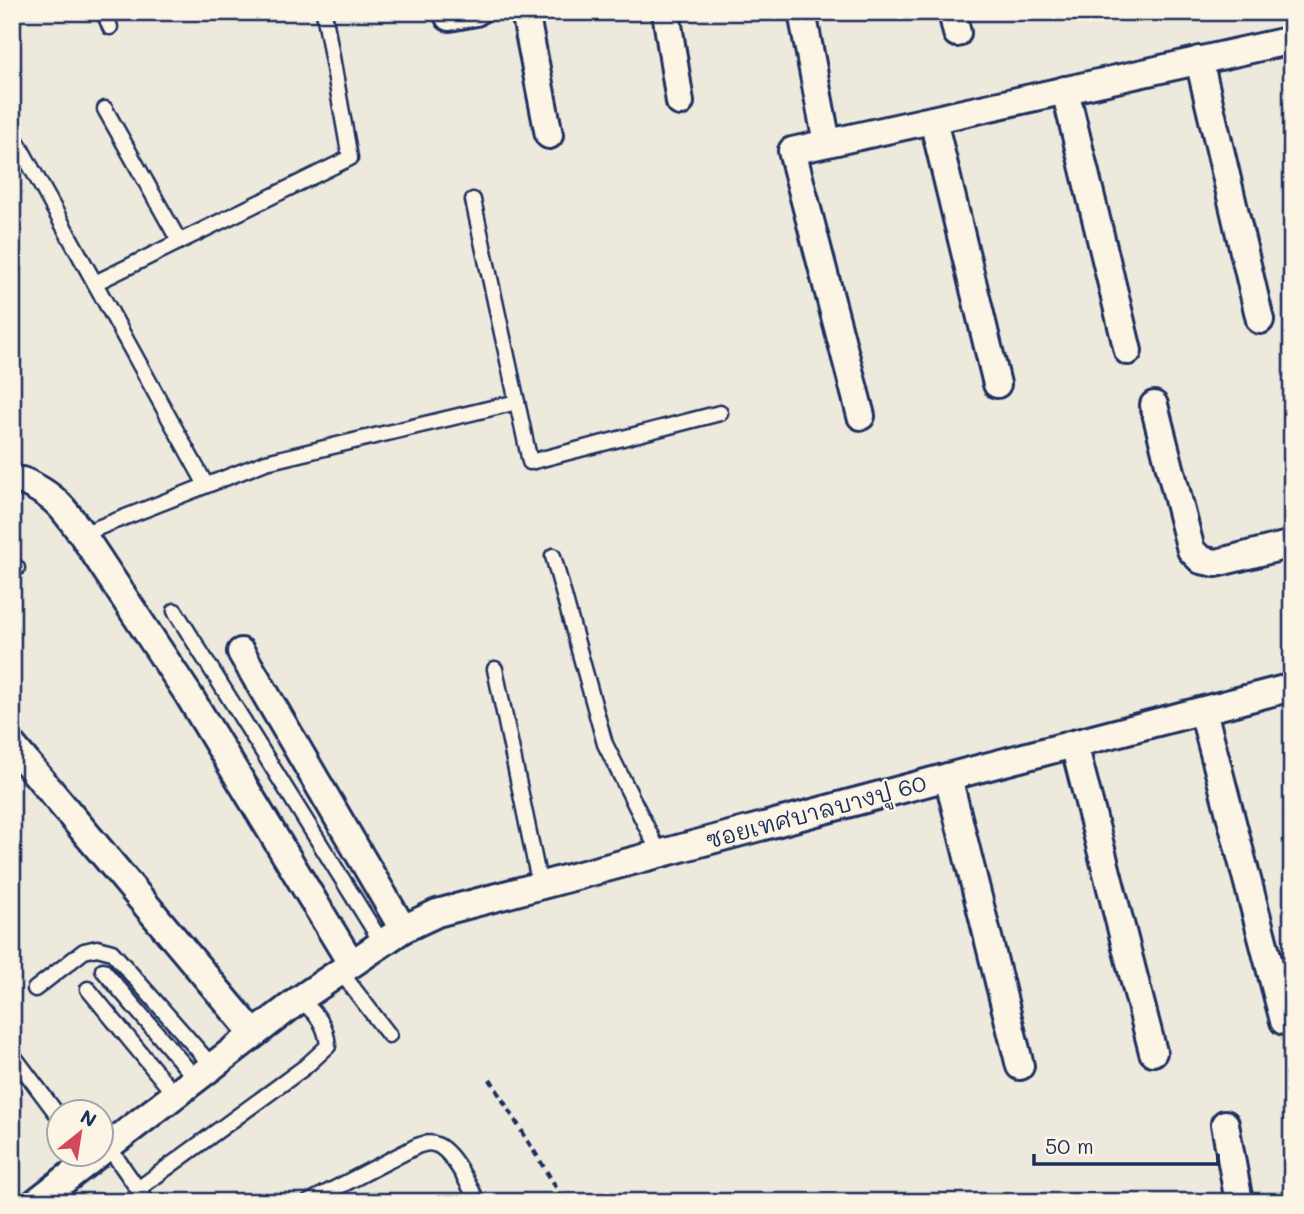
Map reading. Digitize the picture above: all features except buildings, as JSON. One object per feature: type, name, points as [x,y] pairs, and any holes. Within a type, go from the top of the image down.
[{"type":"street","points":[[449,17],[476,12]]},
{"type":"street","points":[[525,12],[549,135]]},
{"type":"street","points":[[666,12],[680,102]]},
{"type":"street","points":[[802,12],[827,143]]},
{"type":"street","points":[[861,416],[792,151],[1292,40]]},
{"type":"street","points":[[1199,60],[1260,320]]},
{"type":"street","points":[[1065,90],[1128,351]]},
{"type":"street","points":[[933,120],[997,384]]},
{"type":"street","points":[[1154,405],[1191,550],[1201,560],[1216,563],[1292,544]]},
{"type":"street","points":[[12,481],[20,480],[50,495],[66,511],[82,534],[188,694],[346,967]]},
{"type":"street","points":[[242,652],[392,936]]},
{"type":"street","name":"ซอยเทศบาลบางปู 60","points":[[116,1139],[300,999],[392,936],[437,913],[1292,687]]},
{"type":"street","points":[[1203,711],[1284,1021]]},
{"type":"street","points":[[1074,744],[1153,1052]]},
{"type":"street","points":[[12,746],[254,1034]]},
{"type":"street","points":[[948,777],[1020,1066]]},
{"type":"street","points":[[1225,1124],[1239,1202]]},
{"type":"street","name":"ซอยเทศบาลบางปู 60","points":[[36,1202],[78,1168]]},
{"type":"lane","points":[[104,12],[110,27]]},
{"type":"lane","points":[[94,283],[350,158],[324,12]]},
{"type":"lane","points":[[105,109],[179,242]]},
{"type":"lane","points":[[15,138],[206,485]]},
{"type":"lane","points":[[473,200],[530,462],[720,413]]},
{"type":"lane","points":[[82,534],[266,462],[517,402]]},
{"type":"lane","points":[[553,556],[605,744],[660,854]]},
{"type":"lane","points":[[175,611],[392,936]]},
{"type":"lane","points":[[495,669],[540,886]]},
{"type":"lane","points":[[35,989],[84,951],[97,948],[112,952],[194,1080]]},
{"type":"lane","points":[[346,967],[389,1035]]},
{"type":"lane","points":[[103,970],[194,1080]]},
{"type":"lane","points":[[88,989],[194,1080]]},
{"type":"lane","points":[[138,1189],[305,1066],[328,1046],[327,1030],[300,999]]},
{"type":"lane","points":[[12,1054],[46,1099]]},
{"type":"lane","points":[[309,1202],[417,1146],[430,1143],[449,1154],[478,1202]]},
{"type":"lane","points":[[114,1168],[138,1189],[147,1202]]},
{"type":"path","points":[[490,1079],[565,1202]]}]
